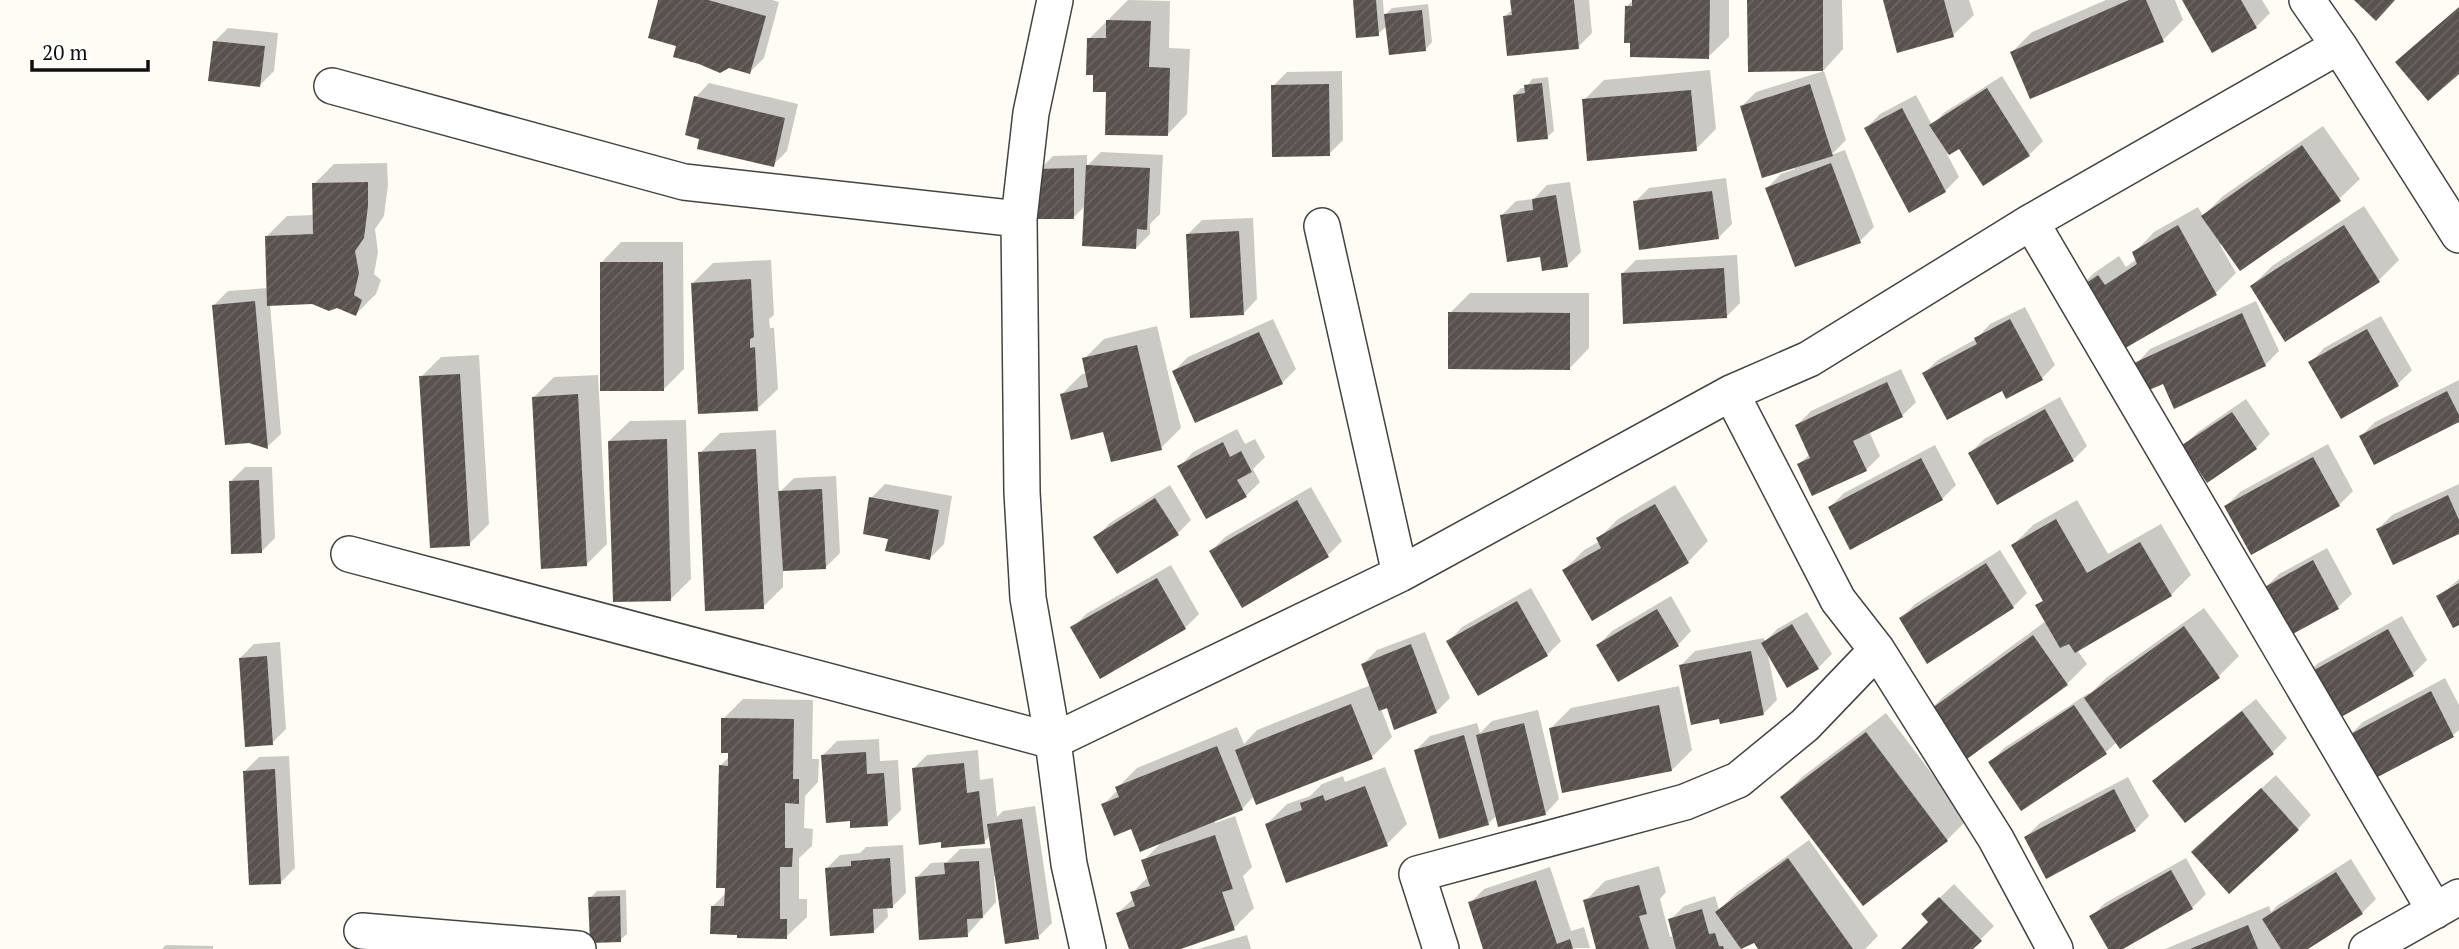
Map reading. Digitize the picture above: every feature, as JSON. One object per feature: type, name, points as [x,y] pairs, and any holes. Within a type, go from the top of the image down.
[{"type":"street","points":[[1055,0],[1031,113],[1020,219],[1021,492],[1028,598],[1053,741],[1069,864],[1088,949]]},
{"type":"street","points":[[2307,0],[2459,235]]},
{"type":"street","points":[[349,554],[1053,741],[1400,574],[1731,393],[1809,359],[2031,222],[2339,46]]},
{"type":"street","points":[[332,86],[684,182],[1020,219]]},
{"type":"street","points":[[2031,222],[2447,904],[2367,949]]},
{"type":"street","points":[[1322,226],[1400,574]]},
{"type":"street","points":[[1731,393],[1838,600],[1877,650],[1996,839],[2055,949]]},
{"type":"street","points":[[1441,949],[1417,874],[1685,802],[1738,780],[1805,725],[1877,650]]},
{"type":"street","points":[[362,931],[579,949]]},
{"type":"building","points":[[658,0],[708,0],[766,16],[750,74],[729,68],[720,73],[673,57],[676,46],[648,38]]},
{"type":"building","points":[[1353,0],[1376,0],[1379,36],[1356,38]]},
{"type":"building","points":[[1510,0],[1574,0],[1579,49],[1507,56],[1503,16],[1512,15]]},
{"type":"building","points":[[1632,0],[1710,0],[1709,59],[1630,57],[1630,43],[1624,43],[1625,6],[1632,6]]},
{"type":"building","points":[[1747,0],[1823,0],[1823,71],[1748,72]]},
{"type":"building","points":[[1883,0],[1944,0],[1954,37],[1897,53]]},
{"type":"building","points":[[2129,0],[2146,0],[2164,42],[2030,99],[2010,52]]},
{"type":"building","points":[[2182,0],[2241,0],[2257,28],[2212,53]]},
{"type":"building","points":[[2354,0],[2395,0],[2376,21]]},
{"type":"building","points":[[2459,7],[2459,74],[2428,101],[2395,62]]},
{"type":"building","points":[[1422,10],[1426,51],[1389,55],[1384,14]]},
{"type":"building","points":[[1106,20],[1151,21],[1149,67],[1170,68],[1168,136],[1105,135],[1106,92],[1093,92],[1093,75],[1086,75],[1087,38],[1106,38]]},
{"type":"building","points":[[213,41],[265,46],[260,87],[208,81]]},
{"type":"building","points":[[1542,83],[1548,139],[1517,142],[1513,95],[1525,93],[1524,85]]},
{"type":"building","points":[[1329,84],[1330,156],[1272,157],[1271,85]]},
{"type":"building","points":[[1810,84],[1833,156],[1762,178],[1740,106]]},
{"type":"building","points":[[1987,88],[2030,156],[1983,186],[1959,149],[1949,155],[1929,125]]},
{"type":"building","points":[[1691,90],[1697,151],[1587,161],[1582,99]]},
{"type":"building","points":[[694,96],[785,118],[774,167],[697,149],[699,139],[685,135]]},
{"type":"building","points":[[1902,108],[1946,192],[1909,213],[1864,128]]},
{"type":"building","points":[[2302,145],[2341,201],[2240,271],[2201,216]]},
{"type":"building","points":[[1831,163],[1861,243],[1795,267],[1765,188]]},
{"type":"building","points":[[1086,165],[1150,168],[1147,230],[1137,229],[1136,249],[1082,246]]},
{"type":"building","points":[[1074,168],[1074,219],[1038,219],[1037,169]]},
{"type":"building","points":[[368,182],[364,238],[355,251],[359,273],[354,295],[362,300],[356,316],[337,308],[329,311],[312,304],[267,306],[265,236],[313,234],[312,183]]},
{"type":"building","points":[[1712,191],[1719,239],[1639,250],[1633,201]]},
{"type":"building","points":[[1556,195],[1568,267],[1542,271],[1540,257],[1507,262],[1500,215],[1533,210],[1532,199]]},
{"type":"building","points":[[2178,225],[2217,295],[2103,361],[2072,293],[2098,275],[2105,285],[2137,264],[2132,252]]},
{"type":"building","points":[[2344,225],[2380,282],[2285,342],[2250,286]]},
{"type":"building","points":[[1239,231],[1244,315],[1190,318],[1186,234]]},
{"type":"building","points":[[600,262],[663,262],[664,391],[600,391]]},
{"type":"building","points":[[1724,268],[1727,318],[1623,324],[1621,273]]},
{"type":"building","points":[[751,279],[754,337],[750,339],[750,348],[755,347],[758,411],[698,414],[691,283]]},
{"type":"building","points":[[255,301],[268,449],[249,443],[225,445],[212,305]]},
{"type":"building","points":[[1448,312],[1570,313],[1570,370],[1448,369]]},
{"type":"building","points":[[2242,313],[2266,366],[2174,409],[2163,384],[2147,391],[2134,363]]},
{"type":"building","points":[[2010,319],[2043,380],[2006,399],[2002,391],[1947,420],[1922,373],[1977,344],[1974,338]]},
{"type":"building","points":[[2367,329],[2399,386],[2341,419],[2308,362]]},
{"type":"building","points":[[1259,332],[1283,384],[1195,423],[1172,371]]},
{"type":"building","points":[[1137,345],[1162,450],[1111,462],[1103,432],[1071,440],[1060,394],[1088,387],[1082,358]]},
{"type":"building","points":[[460,374],[470,546],[430,548],[419,376]]},
{"type":"building","points":[[1887,382],[1903,417],[1853,441],[1867,471],[1812,496],[1797,464],[1810,458],[1795,425]]},
{"type":"building","points":[[2447,391],[2459,415],[2459,422],[2374,465],[2359,436]]},
{"type":"building","points":[[578,394],[587,566],[541,569],[532,397]]},
{"type":"building","points":[[2045,409],[2074,461],[1997,505],[1968,453]]},
{"type":"building","points":[[2232,412],[2257,449],[2207,483],[2182,445]]},
{"type":"building","points":[[667,439],[671,601],[613,602],[608,441]]},
{"type":"building","points":[[1223,442],[1230,457],[1241,451],[1252,472],[1237,480],[1247,497],[1206,519],[1177,466]]},
{"type":"building","points":[[756,449],[764,609],[705,611],[698,452]]},
{"type":"building","points":[[2313,457],[2340,506],[2251,555],[2224,506]]},
{"type":"building","points":[[1921,458],[1943,500],[1850,550],[1828,507]]},
{"type":"building","points":[[259,480],[262,553],[231,554],[229,481]]},
{"type":"building","points":[[822,489],[826,569],[783,571],[778,491]]},
{"type":"building","points":[[2448,495],[2459,520],[2459,534],[2393,565],[2376,529]]},
{"type":"building","points":[[869,497],[939,510],[930,560],[885,551],[888,539],[863,534]]},
{"type":"building","points":[[1155,498],[1179,535],[1117,574],[1093,537]]},
{"type":"building","points":[[1297,500],[1329,557],[1242,608],[1209,551]]},
{"type":"building","points":[[1655,504],[1689,563],[1592,621],[1562,570],[1601,548],[1596,538]]},
{"type":"building","points":[[2056,519],[2087,573],[2140,542],[2172,596],[2075,653],[2069,644],[2060,648],[2035,605],[2043,601],[2011,545]]},
{"type":"building","points":[[2313,560],[2339,609],[2289,636],[2263,588]]},
{"type":"building","points":[[1986,563],[2014,608],[1927,664],[1899,618]]},
{"type":"building","points":[[1157,578],[1186,629],[1100,679],[1070,627]]},
{"type":"building","points":[[2459,583],[2459,625],[2453,628],[2436,596]]},
{"type":"building","points":[[1517,601],[1548,656],[1478,696],[1446,641]]},
{"type":"building","points":[[1657,609],[1679,646],[1618,682],[1596,645]]},
{"type":"building","points":[[1792,624],[1819,669],[1787,688],[1761,643]]},
{"type":"building","points":[[2184,626],[2220,678],[2120,749],[2084,698]]},
{"type":"building","points":[[2388,629],[2414,676],[2327,725],[2300,678]]},
{"type":"building","points":[[2033,635],[2068,685],[1956,767],[1920,717]]},
{"type":"building","points":[[1411,644],[1437,713],[1394,730],[1387,708],[1379,711],[1361,664]]},
{"type":"building","points":[[1751,651],[1764,715],[1720,724],[1719,719],[1691,725],[1679,665]]},
{"type":"building","points":[[267,656],[273,745],[245,747],[239,658]]},
{"type":"building","points":[[2431,691],[2454,737],[2370,781],[2347,736]]},
{"type":"building","points":[[1351,704],[1373,759],[1256,805],[1235,750]]},
{"type":"building","points":[[1659,705],[1672,771],[1562,793],[1549,728]]},
{"type":"building","points":[[2074,705],[2107,754],[2021,811],[1988,762]]},
{"type":"building","points":[[2242,711],[2274,754],[2185,823],[2152,781]]},
{"type":"building","points":[[721,718],[794,719],[793,779],[799,779],[799,804],[785,803],[785,848],[793,848],[792,867],[780,867],[780,919],[787,919],[787,939],[737,938],[737,935],[710,934],[711,906],[724,906],[725,888],[716,888],[719,765],[728,766],[728,753],[721,753]]},
{"type":"building","points":[[1524,723],[1546,815],[1498,827],[1476,735]]},
{"type":"building","points":[[1866,732],[1948,841],[1863,906],[1780,797]]},
{"type":"building","points":[[1464,735],[1489,825],[1439,839],[1414,750]]},
{"type":"building","points":[[1217,746],[1243,810],[1140,852],[1131,829],[1114,836],[1101,804],[1119,797],[1115,787]]},
{"type":"building","points":[[866,752],[867,774],[884,773],[888,826],[850,828],[850,821],[826,823],[821,755]]},
{"type":"building","points":[[964,763],[967,793],[979,791],[985,844],[941,848],[941,842],[919,845],[912,768]]},
{"type":"building","points":[[275,769],[281,884],[249,885],[243,771]]},
{"type":"building","points":[[1365,786],[1388,846],[1286,883],[1265,824],[1302,810],[1300,803],[1323,795],[1325,801]]},
{"type":"building","points":[[2261,788],[2299,830],[2229,894],[2191,852]]},
{"type":"building","points":[[2114,789],[2136,831],[2046,879],[2024,837]]},
{"type":"building","points":[[1022,819],[1039,939],[1005,944],[987,824]]},
{"type":"building","points":[[1215,835],[1233,889],[1222,892],[1235,930],[1181,949],[1129,949],[1116,913],[1135,906],[1130,892],[1150,886],[1141,860]]},
{"type":"building","points":[[890,858],[893,908],[873,909],[874,933],[830,936],[825,868],[851,866],[851,861]]},
{"type":"building","points":[[1788,858],[1853,949],[1758,949],[1754,943],[1741,949],[1715,912]]},
{"type":"building","points":[[979,861],[983,918],[967,919],[968,937],[919,940],[915,877],[945,874],[944,863]]},
{"type":"building","points":[[2171,870],[2193,909],[2123,949],[2108,949],[2089,916]]},
{"type":"building","points":[[2336,872],[2363,914],[2308,949],[2281,949],[2262,919]]},
{"type":"building","points":[[1536,880],[1557,944],[1570,939],[1573,949],[1483,949],[1468,902]]},
{"type":"building","points":[[1639,885],[1647,914],[1639,916],[1649,949],[1596,949],[1583,900]]},
{"type":"building","points":[[620,896],[621,942],[590,943],[588,897]]},
{"type":"building","points":[[1939,897],[1982,941],[1973,949],[1901,949],[1928,922],[1921,914]]},
{"type":"building","points":[[1702,909],[1709,934],[1715,933],[1719,946],[1724,949],[1676,949],[1668,919]]},
{"type":"building","points":[[2248,925],[2258,949],[2190,949]]}]
